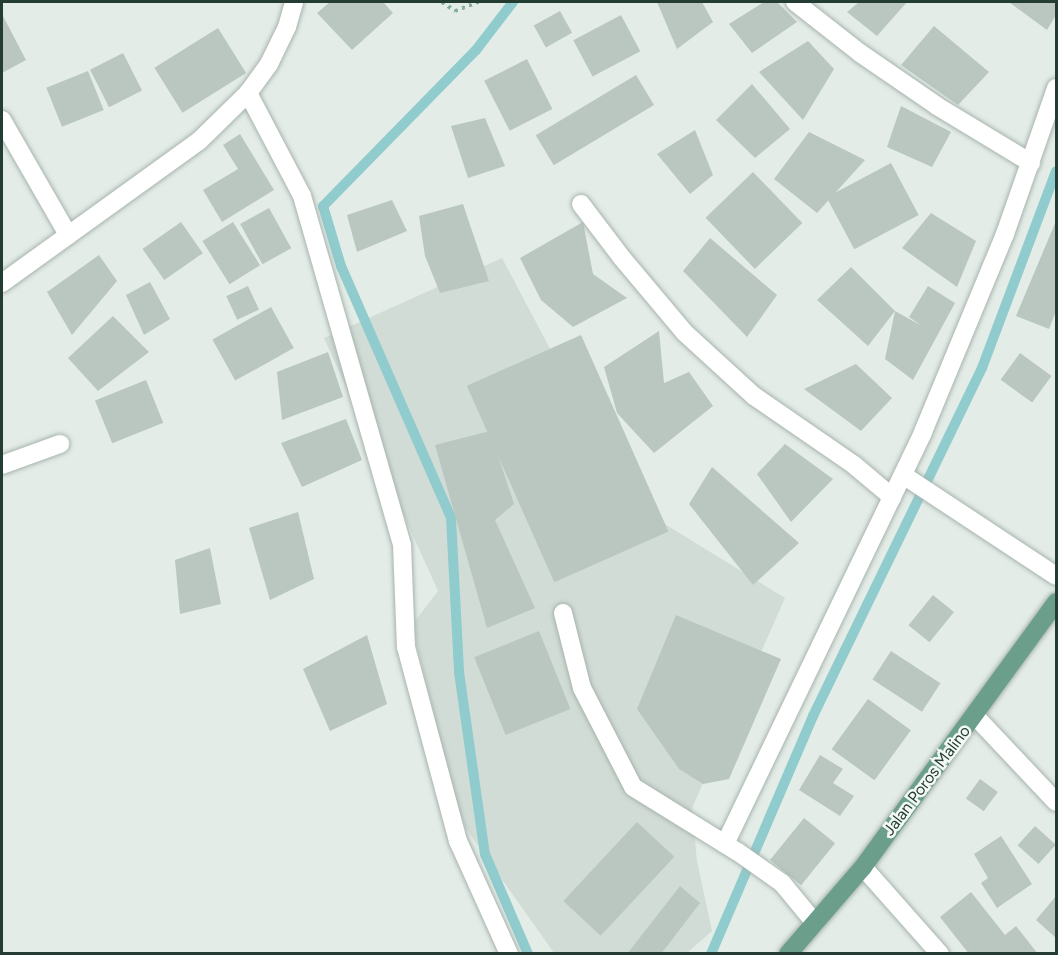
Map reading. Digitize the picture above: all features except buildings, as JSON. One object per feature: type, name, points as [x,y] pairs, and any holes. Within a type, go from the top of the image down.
[{"type":"main road","name":"Jalan Poros Malino","points":[[788,954],[863,867],[1056,602]]},
{"type":"street","points":[[2,283],[199,141],[248,93],[270,64],[287,27],[294,2]]},
{"type":"street","points":[[795,2],[860,53],[938,106],[1031,163]]},
{"type":"street","points":[[731,848],[903,475],[1005,234],[1056,88]]},
{"type":"street","points":[[248,93],[302,196],[402,544],[406,647],[458,841],[509,954]]},
{"type":"street","points":[[2,120],[68,236]]},
{"type":"street","points":[[581,204],[622,258],[685,333],[754,396],[854,465],[892,497]]},
{"type":"street","points":[[2,465],[60,444]]},
{"type":"street","points":[[903,475],[1056,576]]},
{"type":"street","points":[[563,613],[582,688],[633,787],[782,883],[815,923]]},
{"type":"street","points":[[975,716],[1056,802]]},
{"type":"street","points":[[863,867],[940,954]]},
{"type":"path","points":[[442,2],[455,11],[479,2]]},
{"type":"shaded area","points":[[502,258],[632,504],[785,598],[692,808],[697,861],[712,931],[687,953],[554,953],[460,820],[412,625],[438,591],[324,338]]},
{"type":"waterway","points":[[513,2],[476,50],[323,206],[341,266],[451,518],[459,672],[485,854],[528,954]]},
{"type":"waterway","points":[[711,954],[813,716],[982,368],[1056,171]]}]
